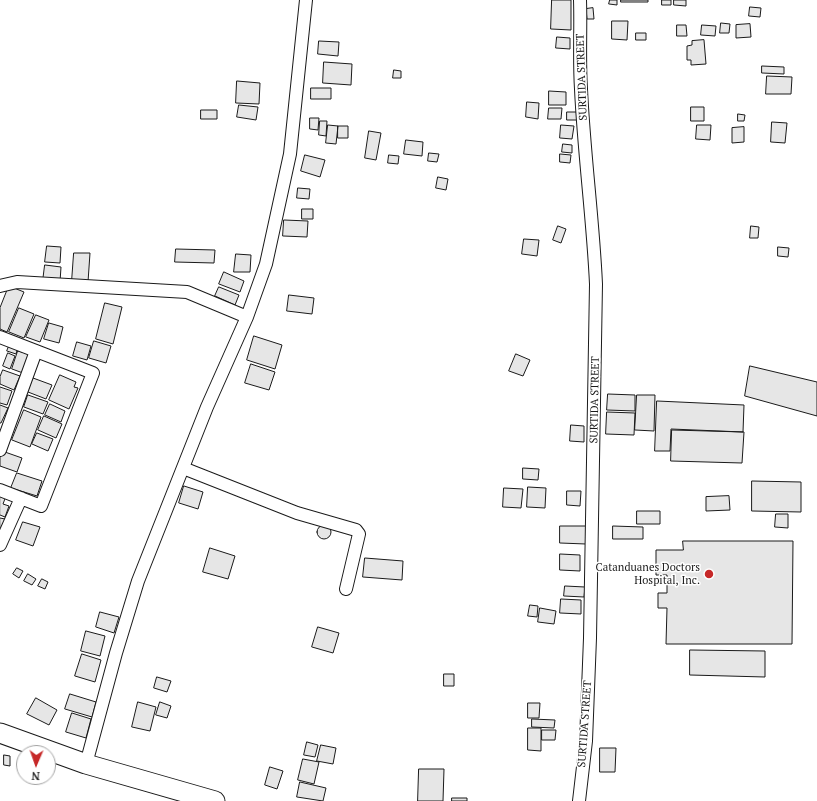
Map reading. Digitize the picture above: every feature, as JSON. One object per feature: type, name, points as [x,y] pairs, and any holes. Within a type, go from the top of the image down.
[{"type":"main road","points":[[0,733],[86,764],[215,801]]},
{"type":"street","points":[[86,764],[116,653],[138,581],[206,407],[247,317],[266,264],[287,174],[306,0]]},
{"type":"street","name":"SURTIDA STREET","points":[[579,801],[586,741],[590,646],[596,307],[594,239],[587,181],[581,90],[580,0]]},
{"type":"street","points":[[0,286],[17,282],[187,292],[247,317]]},
{"type":"street","points":[[0,336],[93,372],[40,506],[0,490]]},
{"type":"street","points":[[0,450],[36,351]]},
{"type":"street","points":[[183,468],[297,513],[356,530],[359,534],[346,589]]},
{"type":"street","points":[[0,545],[21,498]]},
{"type":"building","points":[[552,0],[571,0],[571,30],[551,29]]},
{"type":"building","points":[[610,0],[617,0],[617,5],[609,4]]},
{"type":"building","points":[[621,0],[648,0],[648,2],[621,2]]},
{"type":"building","points":[[662,0],[671,0],[671,5],[662,5]]},
{"type":"building","points":[[674,0],[686,0],[686,6],[674,5]]},
{"type":"building","points":[[750,7],[761,8],[760,17],[749,16]]},
{"type":"building","points":[[593,8],[594,19],[587,19],[586,9]]},
{"type":"building","points":[[612,21],[628,21],[627,40],[612,39]]},
{"type":"building","points":[[721,23],[730,24],[729,33],[720,33]]},
{"type":"building","points":[[750,24],[751,37],[736,38],[736,25]]},
{"type":"building","points":[[677,25],[686,25],[687,36],[677,36]]},
{"type":"building","points":[[702,25],[716,26],[715,36],[701,35]]},
{"type":"building","points":[[636,33],[646,33],[646,40],[636,40]]},
{"type":"building","points":[[557,37],[570,38],[570,49],[556,48]]},
{"type":"building","points":[[704,40],[706,64],[691,65],[691,60],[687,60],[687,46],[692,45],[692,41]]},
{"type":"building","points":[[319,41],[339,42],[338,56],[318,54]]},
{"type":"building","points":[[324,62],[352,64],[351,85],[323,83]]},
{"type":"building","points":[[762,66],[784,67],[784,74],[762,73]]},
{"type":"building","points":[[394,70],[401,71],[401,78],[393,78]]},
{"type":"building","points":[[767,76],[792,77],[791,94],[766,94]]},
{"type":"building","points":[[237,81],[260,83],[259,104],[236,103]]},
{"type":"building","points":[[311,88],[331,88],[331,99],[311,99]]},
{"type":"building","points":[[549,91],[566,92],[566,105],[549,105]]},
{"type":"building","points":[[527,102],[539,103],[538,119],[526,117]]},
{"type":"building","points":[[239,105],[258,107],[256,120],[237,117]]},
{"type":"building","points":[[691,107],[704,107],[704,121],[691,121]]},
{"type":"building","points":[[549,108],[562,108],[561,119],[548,119]]},
{"type":"building","points":[[201,110],[217,110],[217,119],[201,119]]},
{"type":"building","points":[[567,112],[577,112],[577,120],[567,120]]},
{"type":"building","points":[[738,114],[745,115],[744,121],[738,121]]},
{"type":"building","points":[[310,118],[319,118],[318,130],[310,129]]},
{"type":"building","points":[[320,121],[327,121],[326,136],[319,135]]},
{"type":"building","points":[[772,122],[787,123],[785,143],[771,142]]},
{"type":"building","points":[[328,125],[338,126],[336,144],[326,143]]},
{"type":"building","points":[[561,125],[574,126],[572,139],[560,138]]},
{"type":"building","points":[[697,125],[711,125],[710,140],[696,139]]},
{"type":"building","points":[[338,126],[348,126],[348,138],[338,138]]},
{"type":"building","points":[[744,127],[744,142],[732,143],[732,128]]},
{"type":"building","points":[[369,131],[381,133],[376,160],[365,158]]},
{"type":"building","points":[[406,140],[423,142],[422,156],[404,154]]},
{"type":"building","points":[[563,144],[572,145],[572,153],[562,152]]},
{"type":"building","points":[[429,153],[439,154],[437,162],[428,161]]},
{"type":"building","points":[[560,154],[571,155],[570,163],[560,162]]},
{"type":"building","points":[[305,155],[325,160],[320,177],[301,171]]},
{"type":"building","points":[[389,155],[399,156],[398,164],[388,163]]},
{"type":"building","points":[[438,177],[448,179],[446,190],[436,188]]},
{"type":"building","points":[[298,188],[310,189],[309,199],[297,198]]},
{"type":"building","points":[[302,209],[313,209],[313,219],[302,219]]},
{"type":"building","points":[[284,220],[308,221],[307,237],[283,236]]},
{"type":"building","points":[[558,226],[566,229],[561,243],[553,240]]},
{"type":"building","points":[[751,226],[759,227],[758,238],[750,238]]},
{"type":"building","points":[[524,239],[539,240],[537,256],[522,254]]},
{"type":"building","points":[[47,246],[61,247],[60,263],[45,262]]},
{"type":"building","points":[[778,247],[789,248],[788,257],[778,256]]},
{"type":"building","points":[[176,249],[215,250],[214,263],[175,262]]},
{"type":"building","points":[[74,253],[90,253],[88,282],[72,281]]},
{"type":"building","points":[[236,254],[251,255],[250,272],[234,272]]},
{"type":"building","points":[[45,265],[61,267],[60,282],[43,281]]},
{"type":"building","points":[[224,272],[244,281],[240,292],[219,284]]},
{"type":"building","points":[[9,286],[24,292],[7,332],[0,329],[0,308]]},
{"type":"building","points":[[219,287],[239,295],[235,305],[215,296]]},
{"type":"building","points":[[289,295],[314,298],[312,314],[287,311]]},
{"type":"building","points":[[105,303],[122,307],[113,344],[96,339]]},
{"type":"building","points":[[19,308],[34,314],[24,338],[9,332]]},
{"type":"building","points":[[36,315],[49,320],[40,342],[26,337]]},
{"type":"building","points":[[49,323],[63,327],[59,343],[44,339]]},
{"type":"building","points":[[254,336],[282,345],[275,369],[247,360]]},
{"type":"building","points":[[94,341],[111,346],[106,363],[89,358]]},
{"type":"building","points":[[77,342],[91,346],[87,360],[73,356]]},
{"type":"building","points":[[10,344],[18,347],[16,354],[7,351]]},
{"type":"building","points":[[18,351],[29,354],[23,373],[12,369]]},
{"type":"building","points":[[8,353],[15,356],[10,369],[3,366]]},
{"type":"building","points":[[516,354],[530,360],[523,376],[509,371]]},
{"type":"building","points":[[251,364],[275,372],[269,390],[245,383]]},
{"type":"building","points":[[750,366],[817,382],[817,416],[745,396]]},
{"type":"building","points":[[3,370],[20,376],[14,390],[0,384],[0,377]]},
{"type":"building","points":[[60,375],[76,382],[74,387],[78,388],[69,409],[49,400]]},
{"type":"building","points":[[33,378],[52,385],[46,399],[28,392]]},
{"type":"building","points":[[0,387],[12,391],[7,405],[0,403]]},
{"type":"building","points":[[608,394],[635,395],[635,411],[607,410]]},
{"type":"building","points":[[28,395],[48,402],[43,414],[24,407]]},
{"type":"building","points":[[637,395],[655,395],[654,431],[635,430]]},
{"type":"building","points":[[657,401],[744,405],[743,432],[671,429],[670,451],[655,451]]},
{"type":"building","points":[[50,404],[65,411],[61,422],[45,415]]},
{"type":"building","points":[[0,405],[8,408],[1,423],[0,423]]},
{"type":"building","points":[[24,410],[41,417],[30,447],[12,440]]},
{"type":"building","points":[[607,412],[635,413],[634,435],[606,434]]},
{"type":"building","points":[[44,416],[62,424],[56,438],[38,430]]},
{"type":"building","points":[[571,425],[584,426],[584,442],[570,441]]},
{"type":"building","points":[[672,430],[744,432],[742,463],[671,461]]},
{"type":"building","points":[[37,433],[53,439],[48,451],[32,444]]},
{"type":"building","points":[[2,451],[22,458],[17,472],[0,466]]},
{"type":"building","points":[[523,468],[539,469],[538,480],[523,479]]},
{"type":"building","points":[[17,473],[42,481],[37,496],[11,488]]},
{"type":"building","points":[[752,481],[801,482],[801,512],[752,511]]},
{"type":"building","points":[[184,486],[203,492],[198,509],[179,503]]},
{"type":"building","points":[[528,487],[546,488],[545,508],[527,507]]},
{"type":"building","points":[[504,488],[523,489],[521,508],[503,507]]},
{"type":"building","points":[[567,491],[581,491],[580,506],[567,505]]},
{"type":"building","points":[[0,493],[6,496],[3,504],[9,506],[5,517],[0,515]]},
{"type":"building","points":[[729,496],[730,510],[706,511],[706,497]]},
{"type":"building","points":[[637,511],[660,511],[660,524],[637,524]]},
{"type":"building","points":[[776,514],[788,514],[788,528],[775,527]]},
{"type":"building","points":[[0,518],[5,519],[0,532]]},
{"type":"building","points":[[23,522],[40,527],[33,546],[16,540]]},
{"type":"building","points":[[324,525],[329,527],[331,532],[329,537],[324,539],[319,537],[317,532],[319,527]]},
{"type":"building","points":[[560,526],[586,526],[586,544],[560,543]]},
{"type":"building","points":[[613,526],[643,527],[643,539],[613,539]]},
{"type":"building","points":[[683,541],[793,541],[792,644],[666,644],[667,608],[658,608],[658,593],[667,593],[667,575],[656,575],[656,550],[683,550]]},
{"type":"building","points":[[210,548],[235,556],[228,579],[203,572]]},
{"type":"building","points":[[560,554],[580,555],[580,571],[560,570]]},
{"type":"building","points":[[365,558],[403,561],[402,580],[363,577]]},
{"type":"building","points":[[17,568],[23,571],[19,578],[13,574]]},
{"type":"building","points":[[28,574],[36,579],[32,585],[24,581]]},
{"type":"building","points":[[42,579],[48,582],[45,589],[38,586]]},
{"type":"building","points":[[565,586],[585,587],[584,597],[564,596]]},
{"type":"building","points":[[561,599],[581,600],[581,614],[560,613]]},
{"type":"building","points":[[530,605],[538,606],[537,617],[528,616]]},
{"type":"building","points":[[540,608],[556,611],[554,624],[538,622]]},
{"type":"building","points":[[100,612],[119,617],[114,633],[96,627]]},
{"type":"building","points":[[318,627],[339,633],[333,653],[312,647]]},
{"type":"building","points":[[86,631],[105,636],[100,656],[81,651]]},
{"type":"building","points":[[690,650],[765,651],[765,677],[690,675]]},
{"type":"building","points":[[82,654],[101,660],[95,682],[75,676]]},
{"type":"building","points":[[444,674],[454,674],[454,686],[444,686]]},
{"type":"building","points":[[157,677],[171,681],[167,692],[154,688]]},
{"type":"building","points":[[70,694],[96,702],[92,717],[65,709]]},
{"type":"building","points":[[36,698],[57,710],[49,725],[27,714]]},
{"type":"building","points":[[138,702],[156,707],[150,731],[132,727]]},
{"type":"building","points":[[160,702],[171,706],[167,718],[156,715]]},
{"type":"building","points":[[528,703],[540,703],[539,718],[528,718]]},
{"type":"building","points":[[72,713],[91,719],[86,738],[66,732]]},
{"type":"building","points":[[532,719],[555,720],[554,728],[532,727]]},
{"type":"building","points":[[528,728],[541,728],[541,751],[528,750]]},
{"type":"building","points":[[542,730],[556,730],[555,740],[542,740]]},
{"type":"building","points":[[307,742],[318,745],[315,757],[304,755]]},
{"type":"building","points":[[321,745],[336,748],[333,764],[317,761]]},
{"type":"building","points":[[600,748],[616,748],[615,772],[600,772]]},
{"type":"building","points":[[4,755],[10,756],[10,766],[4,765]]},
{"type":"building","points":[[303,759],[319,762],[314,784],[298,780]]},
{"type":"building","points":[[270,767],[283,771],[277,789],[265,785]]},
{"type":"building","points":[[419,769],[444,769],[443,801],[418,801]]},
{"type":"building","points":[[300,782],[326,788],[323,801],[297,797]]},
{"type":"building","points":[[452,798],[467,798],[467,801],[452,801]]},
{"type":"place","name":"Catanduanes Doctors Hospital, Inc.","points":[[709,574]]}]
